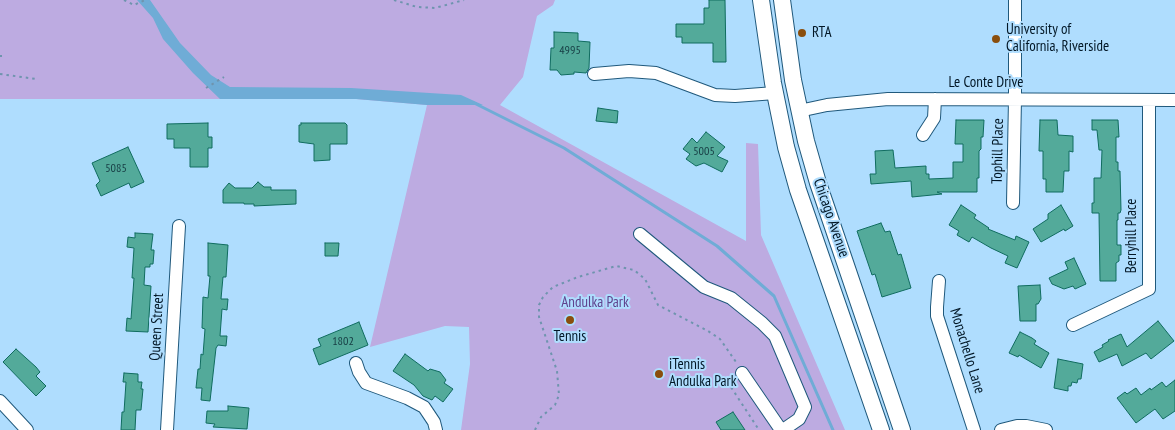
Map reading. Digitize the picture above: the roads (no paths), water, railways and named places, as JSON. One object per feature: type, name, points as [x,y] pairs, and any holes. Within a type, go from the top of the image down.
[{"type":"main road","name":"Chicago Avenue","points":[[761,0],[774,93],[786,147],[798,190],[880,430]]},
{"type":"main road","name":"Chicago Avenue","points":[[782,0],[799,111],[818,183],[902,430]]},
{"type":"main road","points":[[765,28],[773,36],[784,99],[789,108],[799,111],[786,147]]},
{"type":"street","name":"Tophill Place","points":[[1013,203],[1015,0]]},
{"type":"street","points":[[594,74],[628,71],[656,73],[715,94],[735,96],[774,93]]},
{"type":"street","name":"Le Conte Drive","points":[[799,111],[857,101],[935,99],[1175,100]]},
{"type":"street","points":[[923,135],[934,118],[935,99]]},
{"type":"street","name":"Berryhill Place","points":[[1072,325],[1148,288],[1149,100]]},
{"type":"street","name":"Queen Street","points":[[167,430],[179,226]]},
{"type":"street","points":[[640,234],[704,287],[731,298],[775,336],[805,408],[799,420],[782,430],[742,373]]},
{"type":"street","name":"Monachello Lane","points":[[939,281],[938,316],[974,430]]},
{"type":"street","points":[[356,363],[366,383],[399,395],[424,407],[434,422],[436,430]]},
{"type":"street","points":[[0,401],[27,430]]},
{"type":"street","points":[[1001,430],[1017,426],[1046,430]]},
{"type":"water","points":[[137,0],[150,0],[180,43],[211,75],[230,87],[351,88],[461,95],[483,105],[427,105],[356,99],[220,99],[193,73],[163,39],[153,18]]},
{"type":"waterway","points":[[474,103],[564,148],[717,246],[774,296],[833,430]]},
{"type":"place","name":"RTA","points":[[802,33]]},
{"type":"place","name":"University of California, Riverside","points":[[996,39]]},
{"type":"place","name":"Tennis","points":[[570,320]]},
{"type":"place","name":"iTennis Andulka Park","points":[[659,374]]},
{"type":"park label","name":"Andulka Park","points":[[595,303]]}]
